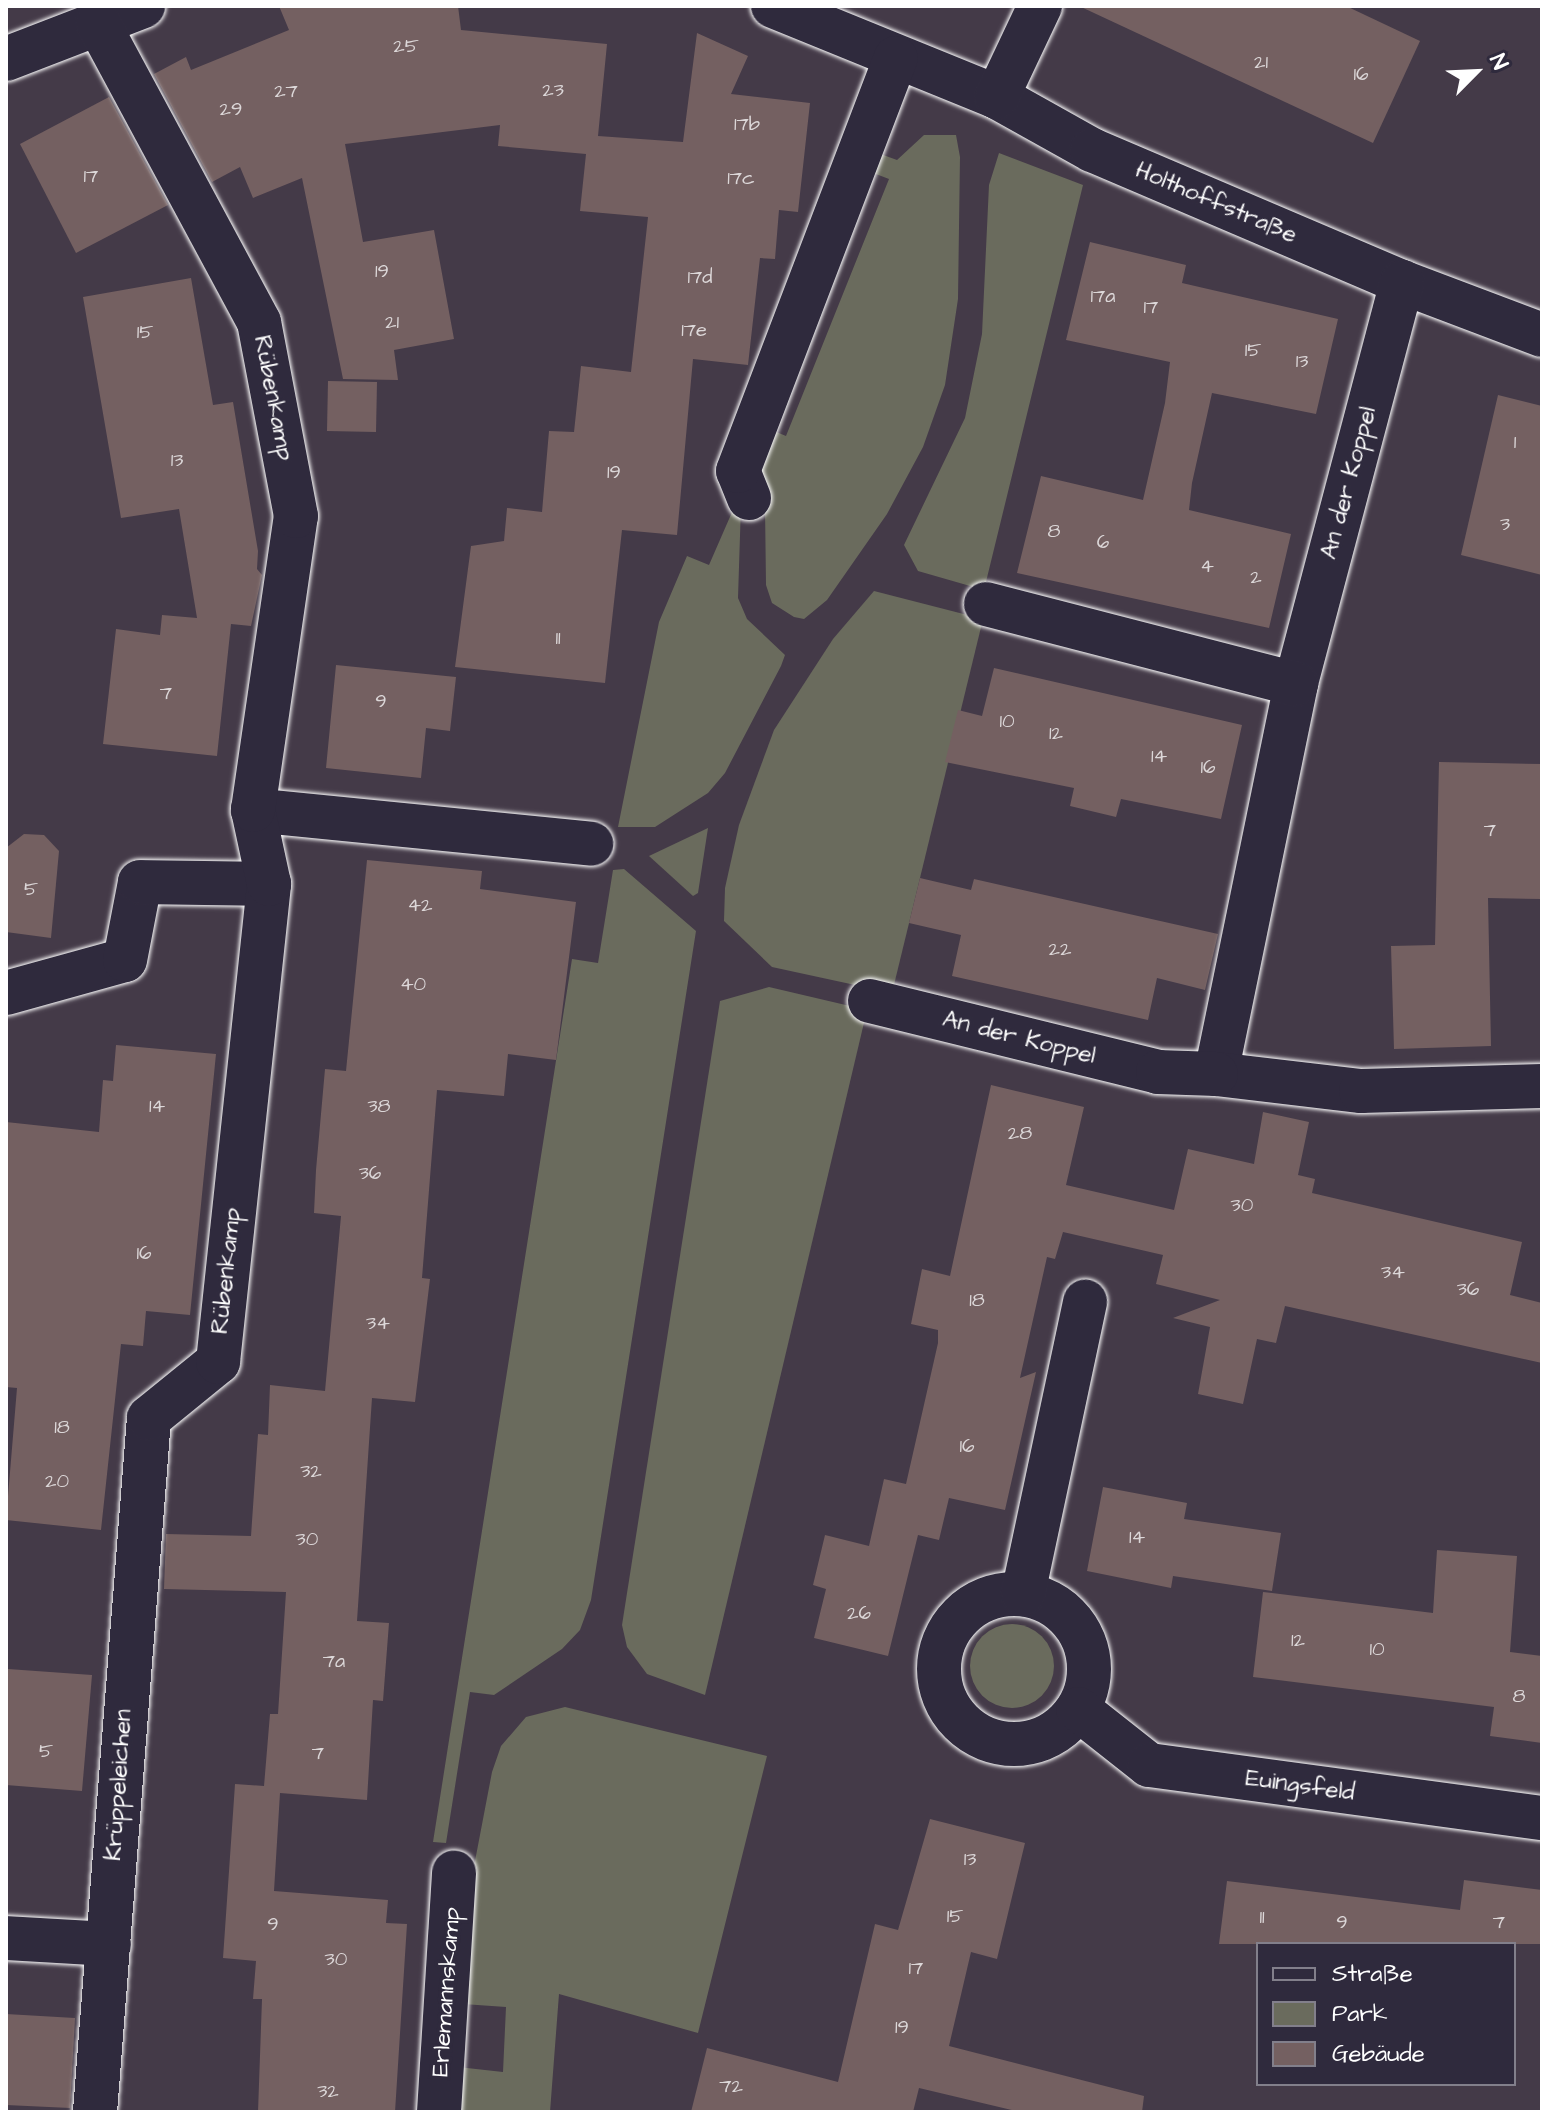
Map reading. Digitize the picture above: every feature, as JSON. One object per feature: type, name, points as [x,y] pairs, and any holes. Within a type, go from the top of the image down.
[{"type":"street","points":[[6,59],[143,6]]},
{"type":"street","name":"Holthoffstraße","points":[[773,6],[997,97],[1092,150],[1402,282],[1542,335]]},
{"type":"street","points":[[997,97],[1040,6]]},
{"type":"street","name":"Rübenkamp","points":[[98,23],[259,322],[296,516],[253,810],[269,884],[218,1362],[149,1418],[131,1626]]},
{"type":"street","points":[[749,498],[738,471],[896,58]]},
{"type":"street","name":"An der Koppel","points":[[1216,1074],[1296,684],[1402,282]]},
{"type":"street","points":[[986,604],[1296,684]]},
{"type":"street","points":[[253,810],[591,844]]},
{"type":"street","points":[[6,993],[125,960],[140,882],[269,884]]},
{"type":"street","name":"An der Koppel","points":[[870,1001],[1158,1072],[1216,1074],[1361,1091],[1542,1086]]},
{"type":"street","points":[[1023,1594],[1085,1302]]},
{"type":"street","points":[[1000,1594],[1023,1594],[1047,1600],[1082,1635],[1089,1660],[1088,1685],[1078,1709],[1049,1735],[1013,1745],[988,1740],[966,1727],[949,1708],[939,1673],[944,1637],[976,1602],[1000,1594]]},
{"type":"street","name":"Krüppeleichen","points":[[95,2112],[131,1626]]},
{"type":"street","name":"Euingsfeld","points":[[1078,1709],[1149,1765],[1542,1818]]},
{"type":"street","name":"Erlemannskamp","points":[[439,2112],[454,1872]]},
{"type":"street","points":[[6,1938],[109,1944]]},
{"type":"green space","points":[[924,135],[956,135],[960,157],[958,299],[945,385],[923,447],[887,514],[827,600],[804,619],[794,617],[772,603],[766,585],[765,508],[750,477],[769,429],[786,436],[889,179],[868,171],[875,152],[897,160]]},
{"type":"green space","points":[[999,153],[1083,185],[984,590],[918,571],[904,545],[965,418],[982,334],[989,185]]},
{"type":"green space","points":[[736,503],[741,505],[738,598],[747,619],[785,655],[781,666],[725,773],[708,793],[655,827],[618,827],[659,622],[687,556],[709,565]]},
{"type":"green space","points":[[874,591],[983,619],[892,993],[772,967],[724,921],[725,888],[739,825],[774,730],[833,639]]},
{"type":"green space","points":[[708,828],[698,893],[693,896],[649,856]]},
{"type":"green space","points":[[624,869],[696,931],[591,1600],[580,1630],[562,1649],[494,1695],[470,1692],[446,1843],[433,1842],[572,959],[598,963],[613,870]]},
{"type":"green space","points":[[769,987],[867,1010],[705,1695],[647,1674],[627,1647],[622,1625],[720,1001]]},
{"type":"green space","points":[[1012,1624],[1035,1631],[1047,1643],[1054,1666],[1047,1689],[1035,1701],[1012,1708],[989,1701],[977,1689],[970,1666],[977,1643],[989,1631]]},
{"type":"green space","points":[[565,1707],[767,1756],[698,2033],[559,1994],[550,2112],[455,2112],[458,2067],[503,2072],[506,2007],[463,2004],[471,1882],[492,1772],[501,1746],[526,1717]]},
{"type":"building","points":[[279,6],[458,6],[461,30],[607,44],[598,136],[683,142],[697,33],[748,56],[731,94],[810,103],[798,212],[779,210],[775,259],[760,258],[748,365],[693,359],[677,535],[622,530],[605,683],[455,667],[471,546],[504,541],[507,508],[542,512],[549,431],[574,432],[581,366],[631,372],[648,217],[580,211],[586,154],[498,146],[500,125],[345,144],[363,242],[434,230],[454,339],[394,350],[398,380],[343,379],[302,178],[253,198],[240,167],[212,182],[154,74],[186,57],[191,70],[289,30]]},
{"type":"building","points":[[1079,6],[1346,6],[1420,41],[1373,143]]},
{"type":"building","points":[[109,97],[168,205],[76,253],[20,144]]},
{"type":"building","points":[[1090,242],[1186,265],[1182,283],[1338,319],[1316,414],[1212,393],[1189,510],[1291,534],[1269,628],[1017,573],[1041,476],[1143,500],[1165,403],[1170,362],[1066,340]]},
{"type":"building","points":[[191,278],[213,405],[233,402],[258,551],[257,569],[262,575],[251,626],[231,624],[217,756],[103,744],[116,629],[160,635],[162,615],[197,618],[179,509],[121,518],[83,297]]},
{"type":"building","points":[[328,381],[377,382],[376,432],[327,431]]},
{"type":"building","points":[[1498,395],[1542,406],[1542,575],[1461,555]]},
{"type":"building","points":[[336,665],[456,677],[450,731],[426,728],[421,778],[326,768]]},
{"type":"building","points":[[994,668],[1242,725],[1221,819],[1121,799],[1116,817],[1070,806],[1074,788],[945,762],[958,710],[982,716]]},
{"type":"building","points":[[1439,762],[1542,764],[1542,899],[1488,898],[1491,1046],[1394,1049],[1391,946],[1435,945]]},
{"type":"building","points":[[24,834],[44,835],[59,851],[51,938],[6,932],[6,848]]},
{"type":"building","points":[[367,860],[482,871],[480,889],[576,902],[556,1060],[508,1054],[504,1096],[437,1090],[422,1278],[430,1279],[415,1402],[372,1398],[357,1621],[389,1623],[383,1701],[373,1700],[367,1800],[280,1793],[274,1891],[388,1900],[386,1923],[407,1924],[395,2112],[258,2112],[262,1999],[253,1999],[256,1961],[223,1958],[235,1784],[264,1786],[270,1714],[278,1714],[286,1592],[164,1589],[166,1534],[251,1536],[258,1434],[268,1435],[270,1385],[325,1391],[341,1216],[314,1213],[316,1170],[325,1069],[346,1071]]},
{"type":"building","points":[[920,878],[971,890],[974,879],[1218,934],[1205,990],[1157,978],[1148,1020],[952,976],[961,935],[909,923]]},
{"type":"building","points":[[116,1045],[216,1054],[190,1315],[146,1311],[143,1346],[121,1344],[101,1530],[6,1520],[17,1388],[6,1387],[6,1122],[99,1132],[103,1080],[113,1081]]},
{"type":"building","points":[[991,1085],[1084,1107],[1066,1185],[1174,1210],[1188,1149],[1254,1164],[1263,1112],[1309,1122],[1298,1175],[1315,1179],[1312,1193],[1522,1242],[1510,1295],[1542,1303],[1542,1363],[1285,1306],[1276,1343],[1257,1339],[1243,1404],[1198,1394],[1210,1327],[1173,1318],[1220,1300],[1156,1284],[1163,1255],[1063,1232],[1055,1259],[1047,1257],[1020,1378],[1036,1372],[1005,1510],[949,1498],[939,1540],[918,1535],[888,1656],[814,1638],[826,1589],[813,1585],[825,1535],[869,1546],[884,1479],[906,1484],[938,1343],[938,1330],[911,1324],[922,1269],[950,1276]]},
{"type":"building","points":[[1103,1487],[1187,1503],[1184,1519],[1281,1533],[1272,1591],[1173,1576],[1171,1588],[1087,1571]]},
{"type":"building","points":[[1437,1550],[1517,1556],[1510,1652],[1542,1656],[1542,1743],[1490,1736],[1494,1707],[1253,1677],[1263,1592],[1433,1613]]},
{"type":"building","points":[[8,1669],[92,1675],[82,1791],[6,1785]]},
{"type":"building","points":[[930,1819],[1025,1843],[997,1959],[971,1952],[949,2046],[1144,2096],[1142,2112],[1020,2112],[919,2088],[913,2112],[691,2112],[707,2048],[838,2082],[875,1924],[898,1930]]},
{"type":"building","points":[[1464,1880],[1542,1890],[1542,1944],[1219,1944],[1227,1881],[1460,1910]]},
{"type":"building","points":[[6,2014],[75,2018],[70,2108],[6,2105]]}]
